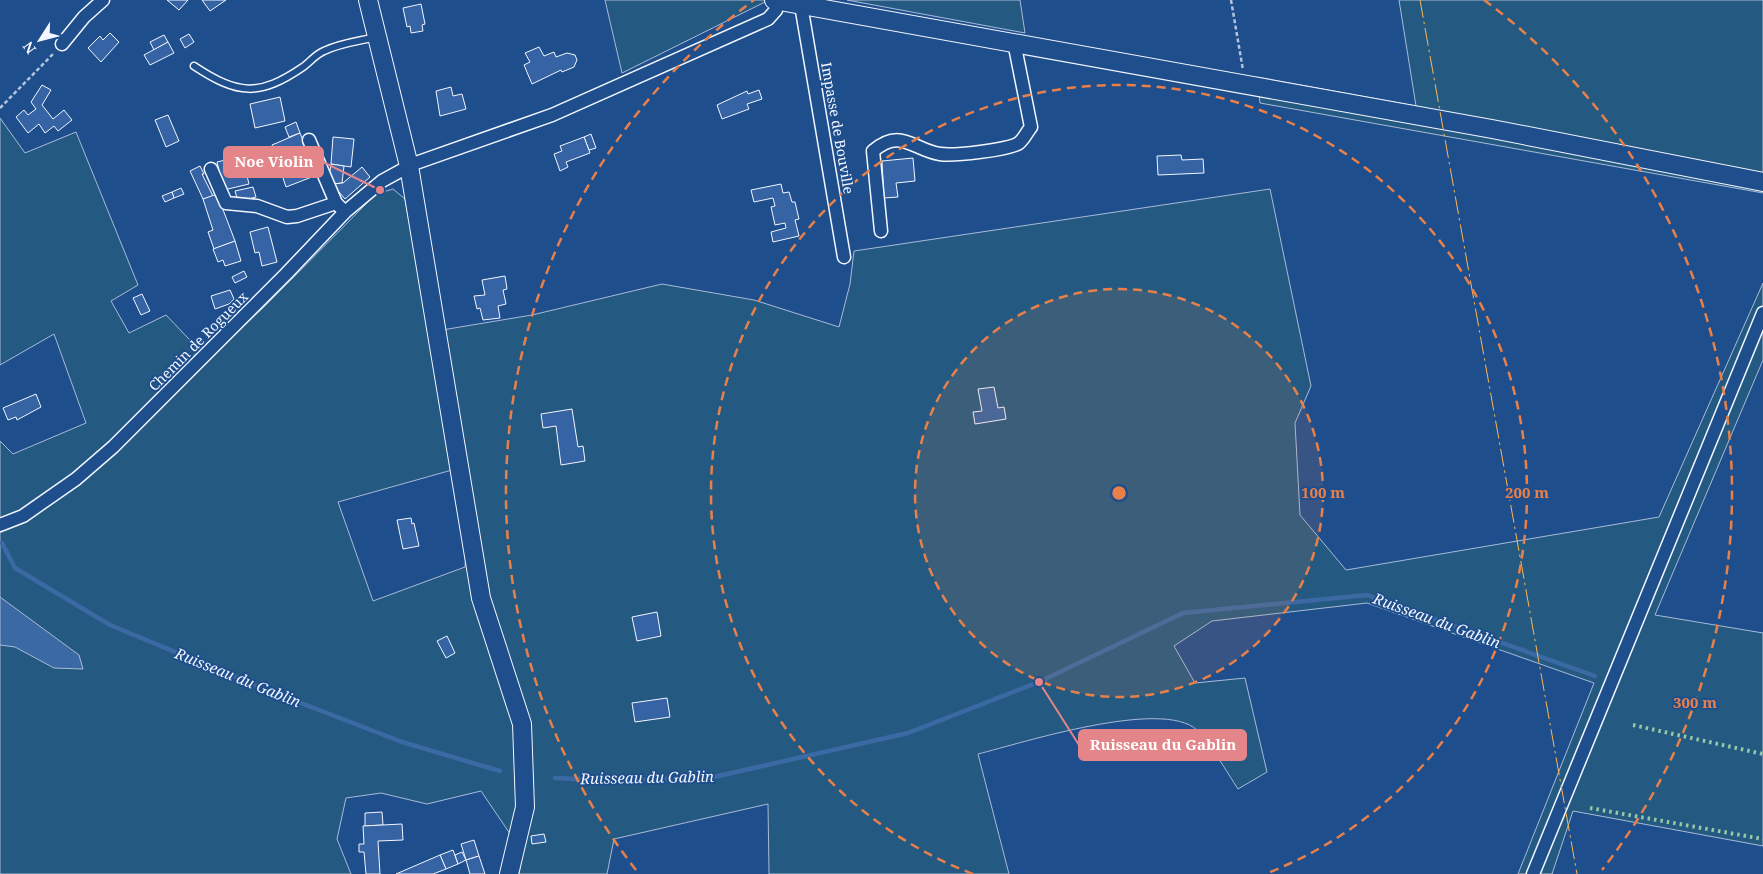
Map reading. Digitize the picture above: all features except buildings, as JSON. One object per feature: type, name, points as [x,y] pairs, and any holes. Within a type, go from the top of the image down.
[{"type":"street","points":[[62,44],[84,17],[102,0]]},
{"type":"street","points":[[368,0],[409,166],[481,598],[522,724],[525,807],[509,874]]},
{"type":"street","points":[[776,0],[1492,130],[1763,182]]},
{"type":"street","name":"Chemin de Rogueux","points":[[0,525],[23,516],[76,479],[113,447],[279,281],[340,207],[409,166],[552,115],[768,19],[776,10],[776,0]]},
{"type":"street","name":"Impasse de Bouville","points":[[801,5],[844,257]]},
{"type":"street","points":[[881,231],[873,151],[883,142],[908,141],[940,154],[985,152],[1019,143],[1031,127],[1014,42]]},
{"type":"street","points":[[212,169],[226,203],[258,206],[287,217],[340,207],[309,140]]},
{"type":"street","points":[[1534,874],[1763,313]]},
{"type":"lane","points":[[194,66],[216,80],[234,88],[247,90],[273,84],[301,68],[324,51],[378,36]]},
{"type":"path","points":[[1232,0],[1246,86]]},
{"type":"path","points":[[0,108],[62,44]]},
{"type":"shaded area","points":[[605,0],[769,0],[622,73]]},
{"type":"shaded area","points":[[847,0],[1020,0],[1025,33]]},
{"type":"shaded area","points":[[1399,0],[1763,0],[1763,193],[1260,103],[1257,77],[1416,106]]},
{"type":"shaded area","points":[[0,118],[25,153],[76,132],[138,285],[111,301],[129,333],[166,315],[208,359],[263,308],[376,194],[393,189],[405,199],[430,332],[532,315],[662,284],[754,300],[839,327],[850,284],[854,251],[1270,189],[1311,386],[1295,423],[1300,515],[1346,570],[1659,517],[1763,283],[1763,360],[1655,615],[1763,633],[1763,846],[1573,811],[1552,874],[1518,874],[1594,683],[1367,603],[1212,621],[1174,646],[1195,683],[1245,678],[1267,772],[1238,789],[1202,735],[1197,730],[1179,721],[1154,719],[1091,726],[978,754],[1009,874],[769,874],[768,804],[614,839],[607,874],[519,874],[523,853],[481,791],[427,804],[381,793],[346,798],[337,839],[351,874],[0,874],[0,441],[13,454],[86,423],[54,334],[0,365]],"holes":[[[452,470],[466,552],[465,567],[373,601],[338,502]]]},
{"type":"shaded area","points":[[0,597],[79,655],[83,669],[54,668],[15,647],[0,645]]},
{"type":"waterway","name":"Ruisseau du Gablin","points":[[2,543],[15,568],[110,625],[262,688],[402,742],[500,771]]},
{"type":"waterway","name":"Ruisseau du Gablin","points":[[555,778],[617,781],[714,777],[908,733],[1039,682],[1183,613],[1367,595],[1595,676]]},
{"type":"hedge","points":[[1633,725],[1763,754]]},
{"type":"hedge","points":[[1590,808],[1763,839]]},
{"type":"power","points":[[1420,0],[1577,874]]},
{"type":"place","name":"Noe Violin","points":[[380,190]]},
{"type":"place","name":"Ruisseau du Gablin","points":[[1039,682]]}]
